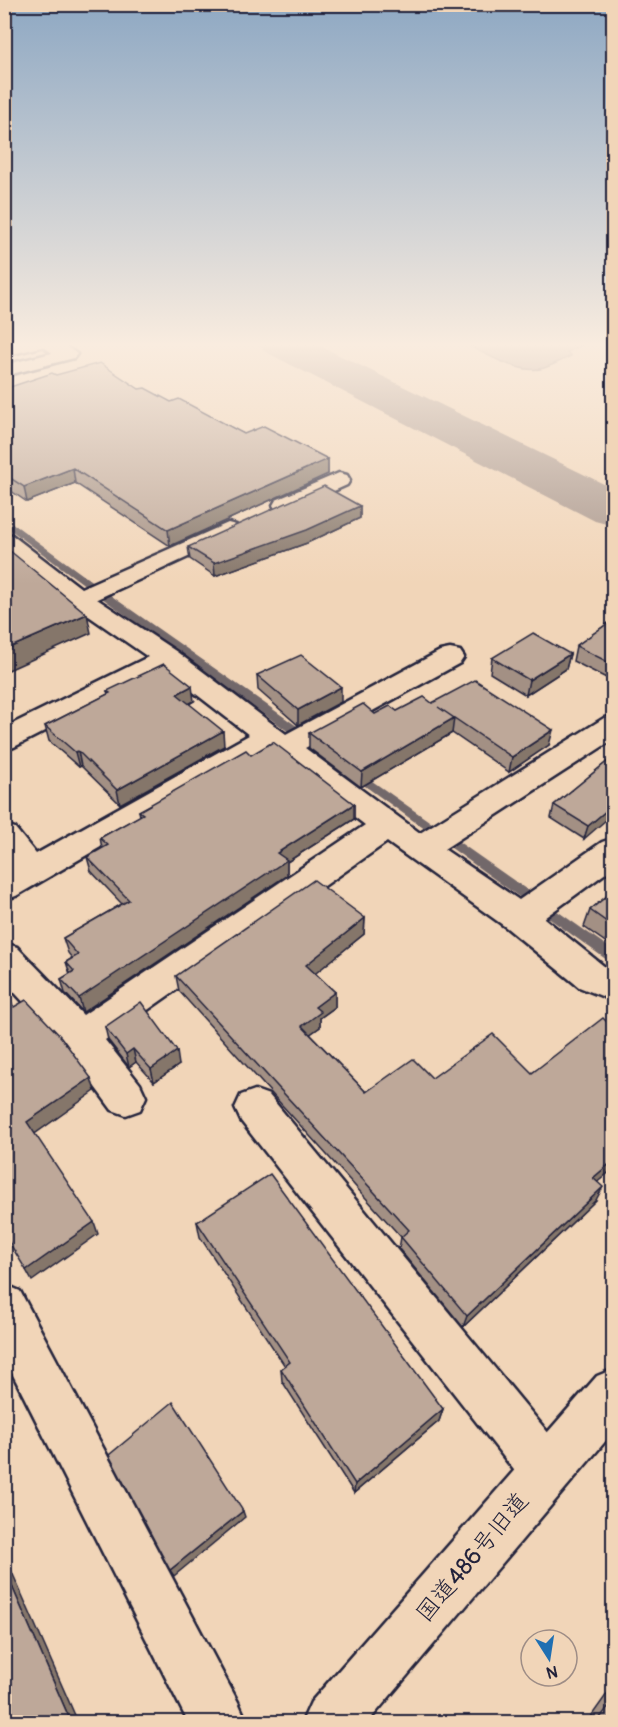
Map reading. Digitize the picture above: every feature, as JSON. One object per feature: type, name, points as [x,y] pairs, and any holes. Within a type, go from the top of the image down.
[{"type":"main road","points":[[265,514],[339,480]]},
{"type":"main road","points":[[92,592],[243,524]]},
{"type":"main road","points":[[4,540],[92,592],[167,658],[289,740],[387,826],[434,840],[531,909],[592,977],[614,986]]},
{"type":"main road","points":[[4,836],[18,879],[450,657]]},
{"type":"main road","points":[[4,740],[167,658]]},
{"type":"main road","points":[[434,840],[614,725]]},
{"type":"main road","points":[[80,1037],[387,826]]},
{"type":"main road","points":[[531,909],[614,849]]},
{"type":"main road","points":[[4,957],[80,1037],[126,1097]]},
{"type":"main road","points":[[255,1108],[546,1470]]},
{"type":"main road","points":[[4,1307],[218,1722]]},
{"type":"main road","name":"国道486号旧道","points":[[331,1722],[614,1393]]},
{"type":"building","points":[[4,423],[223,423],[244,434],[264,426],[328,459],[168,530],[73,468],[24,487],[4,474]]},
{"type":"building","points":[[324,486],[360,506],[307,530],[214,563],[188,547]]},
{"type":"building","points":[[4,546],[87,614],[4,650]]},
{"type":"building","points":[[614,619],[614,665],[576,646]]},
{"type":"building","points":[[533,633],[570,654],[529,680],[492,658]]},
{"type":"building","points":[[301,655],[341,687],[298,710],[257,675]]},
{"type":"building","points":[[164,664],[192,686],[177,694],[223,731],[117,790],[78,751],[75,752],[45,726],[110,693],[107,691]]},
{"type":"building","points":[[475,680],[553,730],[512,757],[438,707],[454,718],[362,772],[309,733],[363,704],[375,714],[390,706],[397,711],[424,697],[432,703]]},
{"type":"building","points":[[273,742],[354,804],[277,853],[287,860],[79,998],[61,979],[74,971],[66,962],[78,955],[63,938],[129,900],[87,857],[108,845],[100,838],[143,814],[139,811],[246,750],[251,755]]},
{"type":"building","points":[[614,756],[614,804],[588,826],[554,805]]},
{"type":"building","points":[[314,880],[365,918],[306,965],[335,992],[315,1007],[321,1012],[302,1026],[366,1092],[413,1059],[432,1078],[493,1034],[532,1073],[603,1018],[609,1024],[614,1021],[614,1160],[593,1178],[603,1187],[467,1316],[401,1237],[409,1230],[176,976]]},
{"type":"building","points":[[614,890],[614,927],[590,910]]},
{"type":"building","points":[[4,993],[14,1007],[26,1000],[61,1037],[91,1078],[27,1122],[94,1222],[26,1270],[4,1234]]},
{"type":"building","points":[[141,1002],[177,1051],[151,1069],[133,1049],[126,1054],[105,1027]]},
{"type":"building","points":[[270,1174],[443,1409],[355,1484],[281,1369],[290,1362],[197,1222]]},
{"type":"building","points":[[173,1402],[243,1511],[170,1570],[109,1455]]},
{"type":"building","points":[[4,1568],[71,1722],[4,1722]]},
{"type":"building","points":[[614,1699],[614,1722],[597,1722]]},
{"type":"waterway","points":[[440,423],[614,510]]},
{"type":"waterway","points":[[4,520],[116,604],[307,739]]},
{"type":"waterway","points":[[355,773],[614,959]]}]
